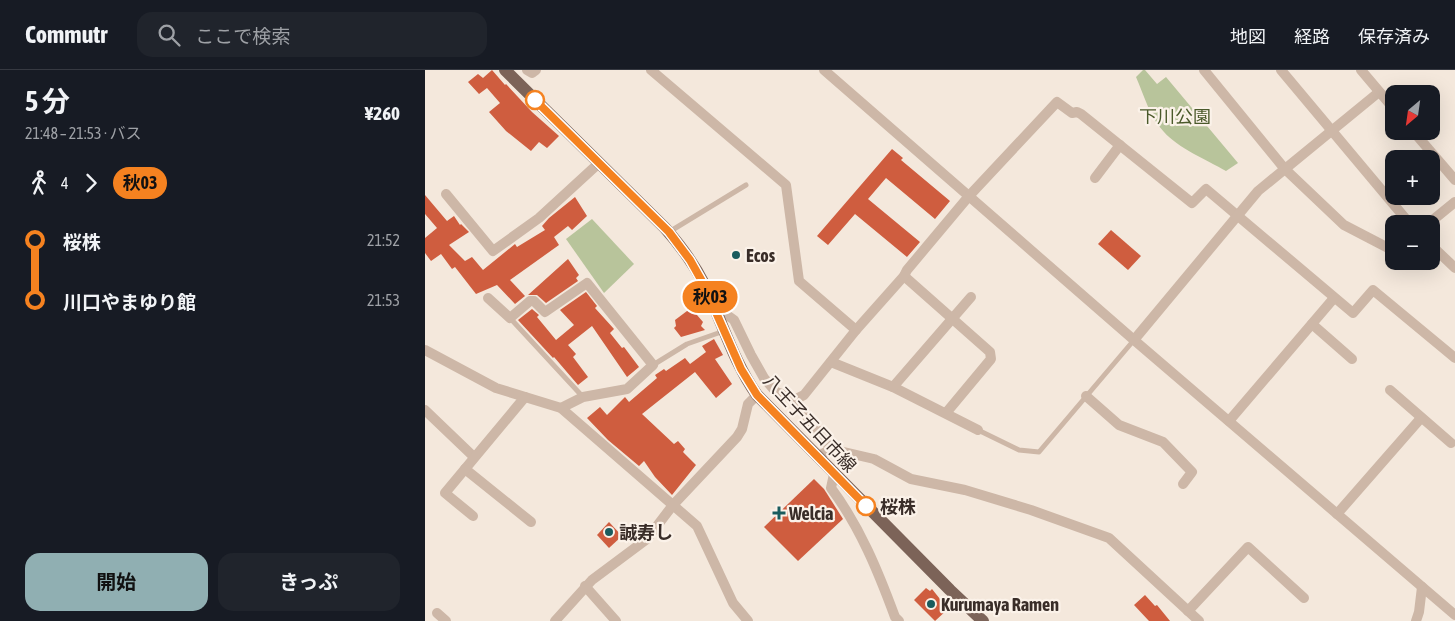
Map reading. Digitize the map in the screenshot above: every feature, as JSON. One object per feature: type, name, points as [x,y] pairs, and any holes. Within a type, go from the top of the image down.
[{"type":"main road","name":"八王子五日市線","points":[[505,70],[669,232],[693,266],[713,305],[741,369],[757,395],[949,590],[983,621]]},
{"type":"street","points":[[527,70],[532,72],[536,70]]},
{"type":"street","points":[[651,70],[786,185],[799,281],[856,330]]},
{"type":"street","points":[[824,70],[1134,340],[1422,587],[1454,611]]},
{"type":"street","points":[[1204,70],[1284,168],[1344,225],[1385,246]]},
{"type":"street","points":[[1281,70],[1402,215]]},
{"type":"street","points":[[1361,70],[1385,99]]},
{"type":"street","points":[[1134,340],[1258,191],[1379,92]]},
{"type":"street","points":[[713,305],[734,320],[755,363],[764,378],[776,392],[796,398],[804,395],[969,196],[1057,102],[1072,113],[1077,112],[1081,114],[1192,202],[1206,189],[1353,313],[1373,290],[1455,358]]},
{"type":"street","points":[[1421,140],[1455,180]]},
{"type":"street","points":[[1095,178],[1120,146]]},
{"type":"street","points":[[447,194],[493,251],[539,218],[599,163]]},
{"type":"street","points":[[1438,215],[1455,202]]},
{"type":"street","points":[[1440,254],[1455,268]]},
{"type":"street","points":[[904,276],[990,352],[991,359],[946,413]]},
{"type":"street","points":[[488,298],[510,318],[531,301],[534,301],[545,312],[587,283],[653,365],[627,389],[583,397],[561,408]]},
{"type":"street","points":[[893,387],[971,297]]},
{"type":"street","points":[[1229,421],[1334,298]]},
{"type":"street","points":[[1312,324],[1352,359]]},
{"type":"street","points":[[425,350],[496,388],[561,408],[697,526],[733,603],[748,621]]},
{"type":"street","points":[[831,362],[893,387],[979,430]]},
{"type":"street","points":[[1390,390],[1451,444]]},
{"type":"street","points":[[555,621],[585,586],[641,545],[673,505],[737,437],[742,429],[748,404],[757,395]]},
{"type":"street","points":[[1087,396],[1119,425],[1163,442],[1192,472],[1183,484]]},
{"type":"street","points":[[473,516],[445,494],[525,397]]},
{"type":"street","points":[[796,398],[801,408],[831,449]]},
{"type":"street","points":[[425,410],[474,457]]},
{"type":"street","points":[[1337,514],[1421,418]]},
{"type":"street","points":[[817,456],[831,449],[874,458],[911,479],[965,490],[1031,510],[1109,538],[1199,621]]},
{"type":"street","points":[[465,470],[531,522]]},
{"type":"street","points":[[834,474],[831,488],[859,532],[878,571],[895,617],[899,621]]},
{"type":"street","points":[[1188,611],[1247,547],[1304,598]]},
{"type":"street","points":[[585,586],[616,621]]},
{"type":"street","points":[[1415,621],[1419,612],[1422,587]]},
{"type":"street","points":[[437,613],[446,621]]},
{"type":"lane","points":[[669,232],[746,185]]},
{"type":"lane","points":[[510,318],[583,397]]},
{"type":"lane","points":[[653,365],[687,344],[724,331]]},
{"type":"lane","points":[[979,430],[1019,450],[1039,452],[1134,340]]},
{"type":"green space","name":"下川公園","points":[[1143,70],[1157,84],[1166,77],[1238,163],[1226,171],[1170,138],[1155,120],[1136,77]]},
{"type":"green space","points":[[592,219],[634,264],[604,293],[566,239]]},
{"type":"building","points":[[492,70],[532,112],[559,136],[547,148],[539,142],[531,151],[506,131],[489,112],[500,103],[487,88],[479,94],[468,82],[478,74],[483,78]]},
{"type":"building","points":[[892,149],[903,158],[901,160],[950,201],[935,219],[886,178],[868,199],[920,242],[907,257],[855,214],[828,245],[817,236]]},
{"type":"building","points":[[425,195],[447,221],[454,216],[460,225],[469,232],[449,245],[465,261],[472,257],[483,270],[515,244],[517,247],[545,230],[542,226],[549,218],[575,197],[587,216],[572,230],[568,226],[554,237],[559,245],[510,280],[525,296],[515,304],[497,285],[476,294],[455,267],[452,269],[441,254],[431,261],[425,253],[425,238],[437,228],[425,214]]},
{"type":"building","points":[[1111,230],[1141,256],[1128,270],[1098,244]]},
{"type":"building","points":[[568,259],[579,275],[576,278],[578,281],[546,303],[537,295],[528,295]]},
{"type":"building","points":[[586,292],[597,306],[595,308],[614,329],[610,333],[622,348],[624,347],[639,367],[627,377],[592,326],[568,345],[576,354],[573,357],[588,377],[578,385],[518,320],[532,309],[539,315],[537,317],[556,340],[574,325],[560,310]]},
{"type":"building","points":[[691,308],[703,322],[701,326],[705,330],[681,337],[674,328],[676,326],[675,320]]},
{"type":"building","points":[[714,339],[723,355],[715,359],[732,384],[716,398],[695,372],[642,414],[674,444],[678,441],[685,449],[683,452],[696,465],[672,495],[655,477],[644,461],[639,466],[608,440],[587,418],[600,407],[607,415],[625,397],[629,402],[657,378],[655,375],[664,369],[666,371],[685,358],[690,364],[706,352],[702,346]]},
{"type":"building","points":[[814,479],[824,489],[843,519],[798,561],[764,527]]},
{"type":"building","name":"誠寿し","points":[[609,522],[622,536],[609,548],[597,535]]},
{"type":"building","name":"Kurumaya Ramen","points":[[926,588],[930,591],[932,589],[948,609],[935,621],[914,600]]},
{"type":"building","points":[[1145,595],[1155,606],[1157,605],[1170,621],[1149,621],[1134,605]]},
{"type":"bus line","name":"秋03","points":[[535,100],[678,243],[703,283],[741,369],[757,395],[866,506]]},
{"type":"place","name":"Ecos","points":[[736,255]]},
{"type":"place","name":"桜株","points":[[866,506]]},
{"type":"place","name":"Welcia","points":[[779,513]]},
{"type":"place","name":"誠寿し","points":[[609,532]]},
{"type":"place","name":"Kurumaya Ramen","points":[[931,604]]}]
